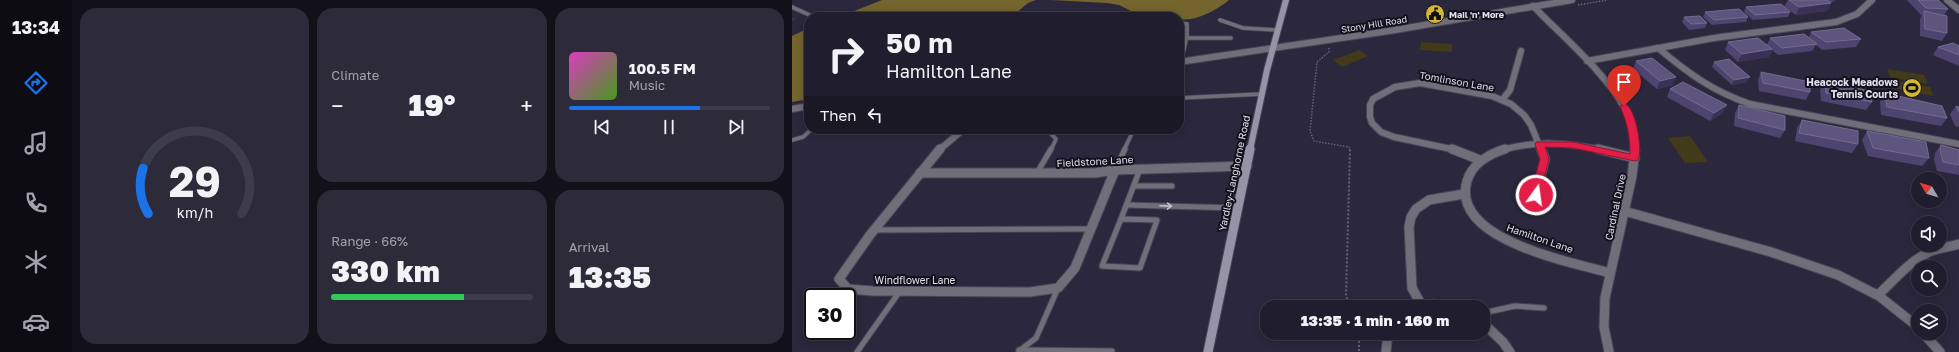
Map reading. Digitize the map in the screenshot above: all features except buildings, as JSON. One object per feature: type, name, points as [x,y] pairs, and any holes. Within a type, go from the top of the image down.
[{"type":"main road","name":"Yardley-Langhorne Road","points":[[1208,352],[1262,94],[1272,49],[1286,0]]},
{"type":"street","name":"Stony Hill Road","points":[[1184,61],[1272,49],[1572,0]]},
{"type":"street","points":[[1586,61],[1719,37],[1836,22],[1857,14],[1872,0]]},
{"type":"street","points":[[1947,0],[1959,10]]},
{"type":"street","name":"Cardinal Drive","points":[[1533,6],[1610,85],[1626,110],[1634,136],[1635,158],[1610,273],[1604,312],[1604,327],[1609,352]]},
{"type":"street","points":[[1658,48],[1702,84],[1730,98],[1750,104],[1959,144]]},
{"type":"street","points":[[1502,100],[1510,90],[1521,51]]},
{"type":"street","name":"Tomlinson Lane","points":[[1480,160],[1459,151],[1394,137],[1381,132],[1372,123],[1370,117],[1370,105],[1378,96],[1386,91],[1416,83],[1492,96],[1502,100],[1524,115],[1531,124],[1540,144],[1545,159],[1536,195]]},
{"type":"street","points":[[792,109],[804,107]]},
{"type":"street","name":"Windflower Lane","points":[[957,134],[920,173],[851,259],[839,279],[848,289],[1030,292],[1058,288]]},
{"type":"street","points":[[1418,300],[1412,288],[1409,226],[1410,218],[1414,210],[1421,203],[1434,197],[1464,194],[1467,177],[1473,167],[1480,160],[1506,149],[1540,144],[1573,145],[1635,158]]},
{"type":"street","name":"Fieldstone Lane","points":[[920,173],[1095,173],[1115,170],[1247,166]]},
{"type":"street","points":[[1058,288],[1075,268],[1092,230],[1115,170]]},
{"type":"street","name":"Hamilton Lane","points":[[1464,194],[1471,210],[1480,221],[1498,235],[1535,250],[1610,273]]},
{"type":"street","points":[[1624,211],[1812,264],[1857,283],[1878,295],[1899,310],[1911,321]]},
{"type":"street","points":[[1878,295],[1913,262],[1927,253],[1959,244]]},
{"type":"street","points":[[1490,329],[1504,342],[1510,352]]},
{"type":"street","points":[[1386,352],[1387,340]]},
{"type":"street","points":[[1929,340],[1940,352]]},
{"type":"lane","points":[[792,7],[804,12]]},
{"type":"lane","points":[[1220,20],[1243,28],[1277,30]]},
{"type":"lane","points":[[1184,24],[1187,24],[1184,46]]},
{"type":"lane","points":[[1186,38],[1231,38]]},
{"type":"lane","points":[[1184,98],[1262,94]]},
{"type":"lane","points":[[792,140],[803,137],[806,134]]},
{"type":"lane","points":[[1037,173],[1056,139],[1051,134]]},
{"type":"lane","points":[[1115,170],[1132,134]]},
{"type":"lane","points":[[1121,219],[1157,220],[1140,268],[1102,266],[1140,169]]},
{"type":"lane","points":[[1134,186],[1172,186]]},
{"type":"lane","points":[[1127,205],[1238,208]]},
{"type":"lane","points":[[874,230],[1092,230]]},
{"type":"lane","points":[[1019,351],[1036,338],[1058,288]]},
{"type":"lane","points":[[856,352],[900,291]]},
{"type":"lane","points":[[1490,312],[1515,306],[1544,308]]},
{"type":"lane","points":[[1019,351],[1112,351]]},
{"type":"path","points":[[1329,48],[1329,52],[1318,62],[1310,131],[1314,141],[1349,147],[1350,150],[1346,295],[1347,300]]},
{"type":"path","points":[[1359,340],[1359,352]]},
{"type":"shaded area","points":[[882,0],[1036,0],[1028,3],[1017,12],[852,12]]},
{"type":"shaded area","points":[[1051,0],[1229,0],[1218,8],[1192,19],[1184,19],[1184,12],[1133,12],[1119,5]]},
{"type":"shaded area","points":[[804,30],[804,100],[792,102],[792,36]]},
{"type":"shaded area","points":[[1421,42],[1452,44],[1452,52],[1420,50]]},
{"type":"shaded area","points":[[1359,50],[1368,56],[1342,67],[1333,60]]},
{"type":"shaded area","name":"Heacock Meadows Tennis Courts","points":[[1887,69],[1924,75],[1928,84],[1890,77]]},
{"type":"shaded area","name":"Heacock Meadows Tennis Courts","points":[[1891,80],[1930,87],[1933,96],[1894,88]]},
{"type":"shaded area","points":[[1690,136],[1708,162],[1685,163],[1668,138]]},
{"type":"place","name":"Mail 'n' More","points":[[1435,14]]},
{"type":"place","name":"Heacock Meadows Tennis Courts","points":[[1912,88]]},
{"type":"route","points":[[1536,195],[1545,159],[1540,144],[1558,143],[1573,145],[1635,158],[1634,136],[1631,120],[1624,106]]}]
